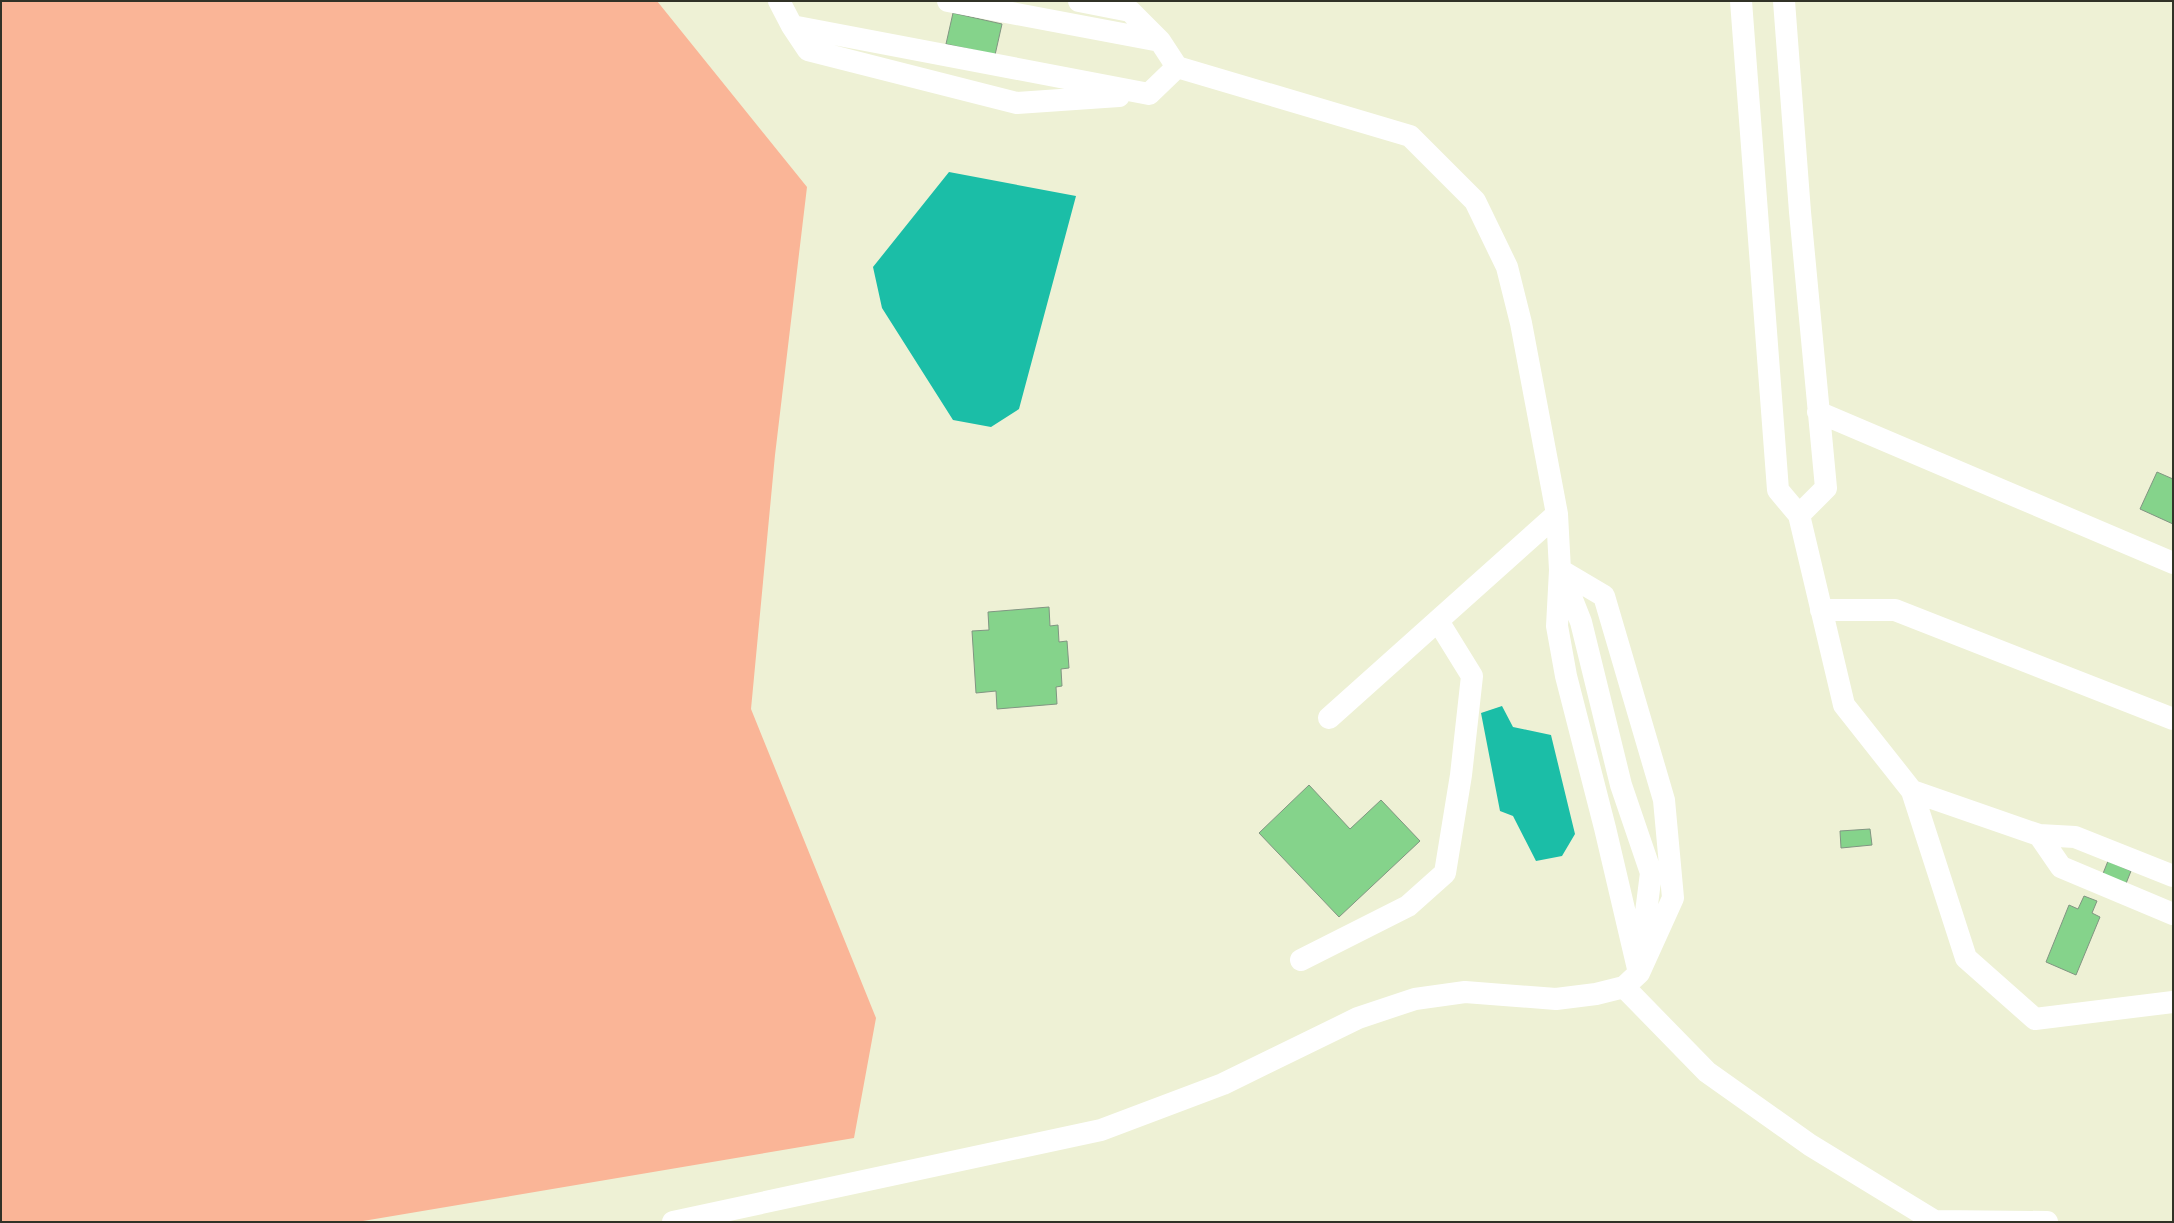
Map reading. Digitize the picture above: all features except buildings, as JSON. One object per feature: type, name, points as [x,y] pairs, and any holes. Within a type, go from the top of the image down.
[{"type":"lane","points":[[779,1],[792,26],[808,50],[1017,103],[1149,94],[1177,67]]},
{"type":"lane","points":[[948,1],[1160,41]]},
{"type":"lane","points":[[1079,1],[1130,11],[1160,41],[1177,67],[1410,136],[1475,201],[1507,267],[1521,323],[1557,514],[1560,570],[1557,626],[1558,633],[1566,676],[1605,828],[1631,980],[1707,1072],[1810,1145],[1935,1222],[2047,1222]]},
{"type":"lane","points":[[1741,1],[1778,490],[1800,515],[1844,705],[1912,791],[1966,958],[2035,1019],[2173,1002]]},
{"type":"lane","points":[[1784,1],[1800,212],[1826,488],[1800,515]]},
{"type":"lane","points":[[792,26],[1149,94]]},
{"type":"lane","points":[[1818,412],[2173,563]]},
{"type":"lane","points":[[1329,718],[1557,514]]},
{"type":"lane","points":[[1560,570],[1581,622],[1622,785],[1651,873],[1631,980]]},
{"type":"lane","points":[[673,1222],[1101,1130],[1223,1084],[1358,1018],[1415,998],[1465,992],[1556,999],[1596,994],[1631,980],[1673,898],[1664,800],[1604,596],[1560,570]]},
{"type":"lane","points":[[1821,610],[1895,610],[2173,719]]},
{"type":"lane","points":[[1301,960],[1408,906],[1445,873],[1461,775],[1472,676],[1438,621]]},
{"type":"lane","points":[[1912,791],[2039,835],[2075,837],[2173,876]]},
{"type":"lane","points":[[2039,835],[2061,867],[2173,914]]},
{"type":"shaded area","points":[[1,1],[657,1],[807,187],[775,455],[751,709],[876,1018],[854,1138],[363,1221],[1,1222]]},
{"type":"water","points":[[949,172],[1076,196],[1019,409],[991,427],[953,420],[882,308],[873,267]]},
{"type":"water","points":[[1502,706],[1513,727],[1551,735],[1575,834],[1562,856],[1536,861],[1513,816],[1500,811],[1481,713]]}]
